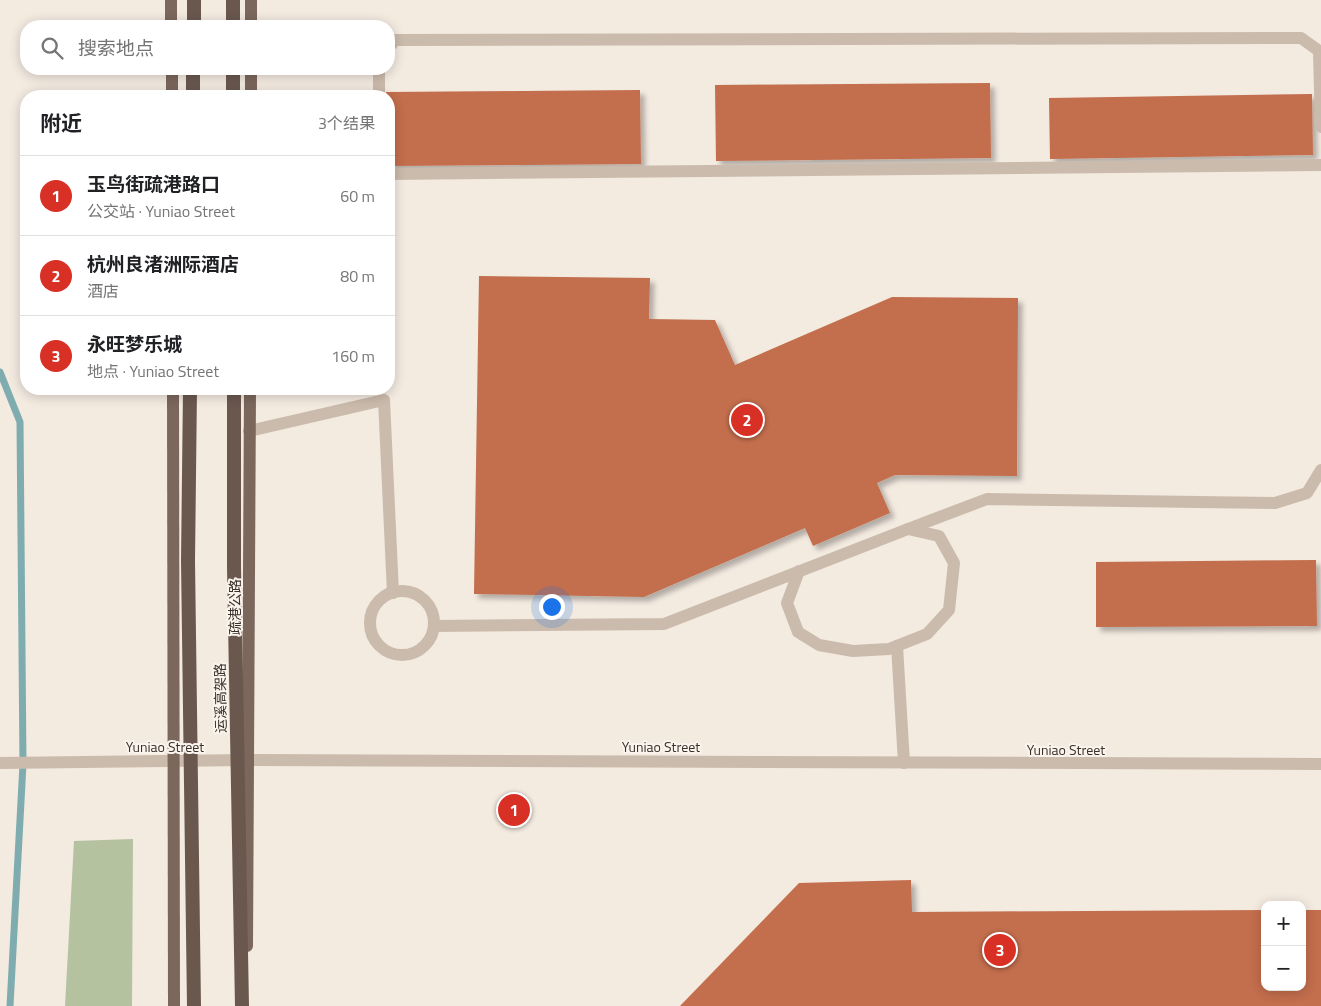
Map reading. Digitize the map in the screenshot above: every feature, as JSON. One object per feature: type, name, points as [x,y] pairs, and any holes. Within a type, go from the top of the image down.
[{"type":"highway","points":[[194,0],[194,20]]},
{"type":"highway","points":[[233,0],[233,20]]},
{"type":"highway","points":[[193,75],[193,90]]},
{"type":"highway","points":[[233,75],[233,90]]},
{"type":"highway","points":[[190,395],[188,561],[194,1006]]},
{"type":"highway","name":"运溪高架路","points":[[234,395],[234,557],[242,1006]]},
{"type":"main road","points":[[171,0],[171,20]]},
{"type":"main road","points":[[251,0],[251,20]]},
{"type":"main road","points":[[172,75],[172,90]]},
{"type":"main road","points":[[251,75],[251,90]]},
{"type":"main road","points":[[173,395],[174,1006]]},
{"type":"main road","name":"疏港公路","points":[[247,1006],[250,395]]},
{"type":"street","points":[[395,40],[1301,38],[1319,51],[1321,127]]},
{"type":"street","points":[[379,75],[379,90]]},
{"type":"street","points":[[395,174],[1321,165]]},
{"type":"street","points":[[249,431],[380,395]]},
{"type":"street","points":[[384,395],[393,593]]},
{"type":"street","points":[[434,626],[664,624],[987,499],[1275,502],[1307,493],[1321,470]]},
{"type":"street","points":[[799,572],[787,604],[798,632],[819,645],[853,651],[889,649],[897,646],[927,634],[949,610],[954,563],[939,536],[908,529]]},
{"type":"street","points":[[403,591],[413,593],[422,598],[429,606],[433,615],[434,626],[432,636],[418,651],[398,654],[388,651],[379,645],[373,636],[371,626],[372,615],[376,605],[383,597],[403,591]]},
{"type":"street","points":[[897,646],[904,763]]},
{"type":"street","name":"Yuniao Street","points":[[0,762],[248,760],[1321,764]]},
{"type":"green space","points":[[133,839],[132,1006],[65,1006],[74,841]]},
{"type":"building","points":[[990,83],[991,158],[716,161],[715,85]]},
{"type":"building","points":[[640,90],[641,164],[395,166],[395,92]]},
{"type":"building","points":[[1312,94],[1313,155],[1050,159],[1049,98]]},
{"type":"building","points":[[479,276],[650,278],[649,319],[715,320],[735,365],[892,297],[1018,298],[1017,476],[895,475],[877,483],[890,513],[813,546],[805,528],[644,597],[474,594]]},
{"type":"building","points":[[1316,560],[1317,626],[1096,627],[1096,562]]},
{"type":"building","points":[[911,880],[912,912],[1261,910],[1261,991],[1306,991],[1306,910],[1321,910],[1321,1006],[680,1006],[799,883]]},
{"type":"waterway","points":[[0,372],[20,422],[23,764],[10,1006]]},
{"type":"place","name":"杭州良渚洲际酒店","points":[[747,420]]},
{"type":"place","name":"玉鸟街疏港路口","points":[[514,810]]},
{"type":"place","name":"永旺梦乐城","points":[[1000,950]]}]
